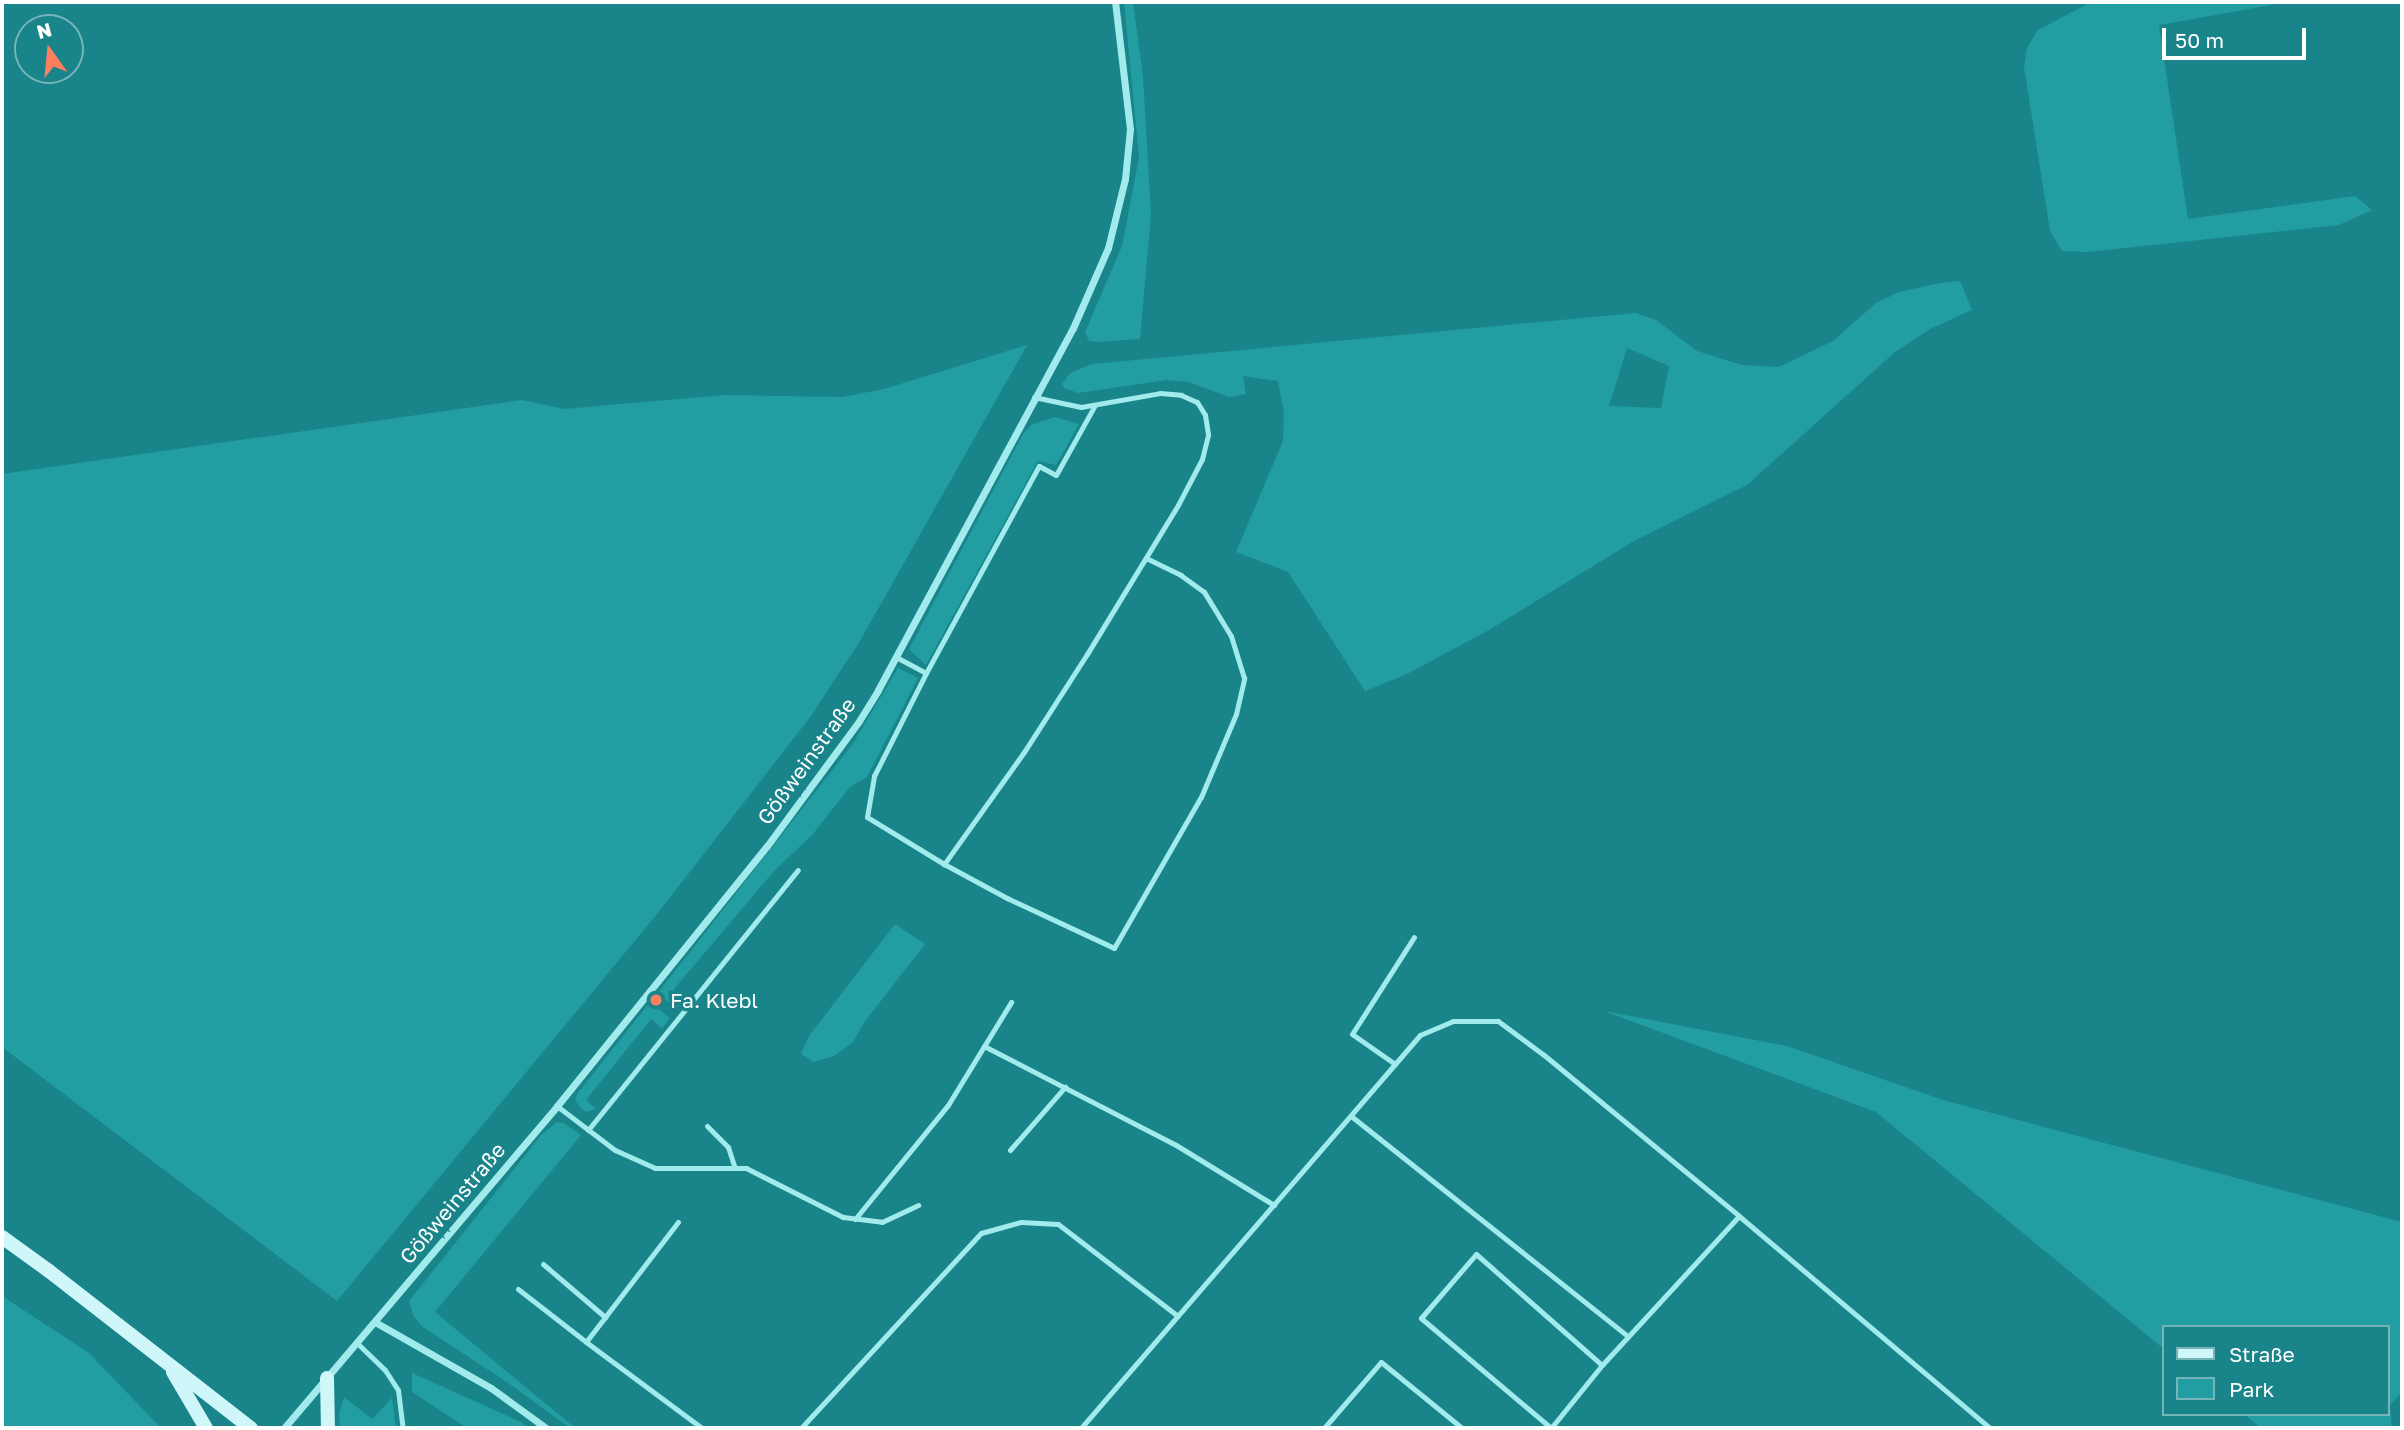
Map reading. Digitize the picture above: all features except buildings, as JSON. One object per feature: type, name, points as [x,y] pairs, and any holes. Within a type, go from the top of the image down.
[{"type":"main road","points":[[2,1237],[251,1428]]},
{"type":"main road","points":[[166,1362],[206,1428]]},
{"type":"main road","points":[[327,1378],[328,1428]]},
{"type":"street","name":"Gößweinstraße","points":[[284,1428],[556,1106],[767,846],[859,721],[896,657],[1096,279],[1118,217],[1130,129],[1115,2]]},
{"type":"street","points":[[375,1322],[491,1388],[547,1428]]},
{"type":"lane","points":[[944,864],[1024,752],[1146,558],[1202,459],[1208,435],[1205,415],[1197,402],[1181,395],[1160,393],[1080,407],[1034,397]]},
{"type":"lane","points":[[1095,405],[1056,475],[1039,466],[926,673],[874,776],[867,817],[944,864],[1007,898],[1114,947],[1202,797],[1236,714],[1244,678],[1231,636],[1204,592],[1181,575],[1146,558]]},
{"type":"lane","points":[[896,657],[926,673]]},
{"type":"lane","points":[[587,1130],[797,870]]},
{"type":"lane","points":[[1395,1064],[1352,1034],[1414,937]]},
{"type":"lane","points":[[855,1219],[948,1105],[1011,1002]]},
{"type":"lane","points":[[1081,1428],[1420,1035],[1453,1021],[1498,1021],[1544,1055],[1739,1216],[1990,1428]]},
{"type":"lane","points":[[984,1046],[1176,1145],[1274,1205]]},
{"type":"lane","points":[[1010,1150],[1065,1087]]},
{"type":"lane","points":[[556,1106],[627,1156],[655,1168],[734,1166],[767,1177],[843,1217],[855,1219],[882,1222],[918,1205]]},
{"type":"lane","points":[[1351,1116],[1628,1336]]},
{"type":"lane","points":[[707,1126],[727,1147],[734,1166]]},
{"type":"lane","points":[[1602,1365],[1476,1254],[1421,1318],[1551,1428],[1602,1365],[1739,1216]]},
{"type":"lane","points":[[586,1342],[678,1222]]},
{"type":"lane","points":[[803,1428],[981,1233],[1021,1222],[1058,1224],[1178,1316]]},
{"type":"lane","points":[[543,1264],[605,1317]]},
{"type":"lane","points":[[518,1289],[702,1428]]},
{"type":"lane","points":[[357,1343],[385,1370],[398,1390],[403,1428]]},
{"type":"lane","points":[[1324,1428],[1381,1363],[1462,1428]]},
{"type":"green space","points":[[1124,2],[1133,2],[1143,77],[1151,215],[1140,339],[1097,342],[1089,341],[1085,332],[1122,246],[1139,157]]},
{"type":"green space","points":[[2091,2],[2288,2],[2159,25],[2188,219],[2355,196],[2372,210],[2339,225],[2088,252],[2062,251],[2050,231],[2024,67],[2027,48],[2038,30]]},
{"type":"green space","points":[[1960,281],[1972,310],[1930,329],[1895,352],[1747,485],[1634,541],[1489,630],[1407,674],[1365,691],[1288,572],[1236,552],[1283,441],[1284,413],[1278,381],[1243,376],[1246,394],[1229,397],[1189,382],[1167,380],[1078,393],[1064,388],[1062,384],[1070,373],[1092,364],[1636,313],[1656,320],[1697,351],[1742,365],[1779,367],[1833,341],[1876,303],[1899,292]],"holes":[[[1627,348],[1669,366],[1661,408],[1609,406]]]},
{"type":"green space","points":[[1027,345],[860,641],[811,716],[657,914],[337,1301],[2,1047],[2,474],[522,400],[564,409],[724,395],[842,397],[884,389]]},
{"type":"green space","points":[[1054,417],[1079,424],[1056,465],[1038,461],[926,665],[909,649],[1023,434],[1031,425]]},
{"type":"green space","points":[[898,668],[918,678],[867,777],[850,787],[813,834],[774,871],[674,989],[680,1005],[676,1009],[657,994],[852,745]]},
{"type":"green space","points":[[895,924],[925,944],[863,1024],[853,1042],[834,1056],[814,1062],[801,1054],[809,1036]]},
{"type":"green space","points":[[650,1002],[670,1018],[662,1028],[651,1019],[586,1100],[596,1109],[586,1112],[581,1109],[575,1100],[577,1094]]},
{"type":"green space","points":[[1604,1011],[1787,1046],[1943,1100],[2402,1222],[2402,1392],[2390,1405],[2390,1325],[2162,1325],[2162,1347],[1876,1112]]},
{"type":"green space","points":[[557,1122],[564,1123],[581,1135],[435,1312],[575,1428],[570,1428],[423,1327],[414,1317],[409,1301],[542,1134]]},
{"type":"green space","points":[[2,1296],[89,1353],[161,1428],[2,1428]]},
{"type":"green space","points":[[412,1373],[529,1428],[467,1428],[412,1392]]},
{"type":"green space","points":[[344,1397],[372,1419],[392,1398],[396,1428],[340,1428],[339,1414]]},
{"type":"green space","points":[[2390,1405],[2392,1428],[2261,1428],[2246,1416],[2390,1416]]},
{"type":"place","name":"Fa. Klebl","points":[[656,1000]]}]
